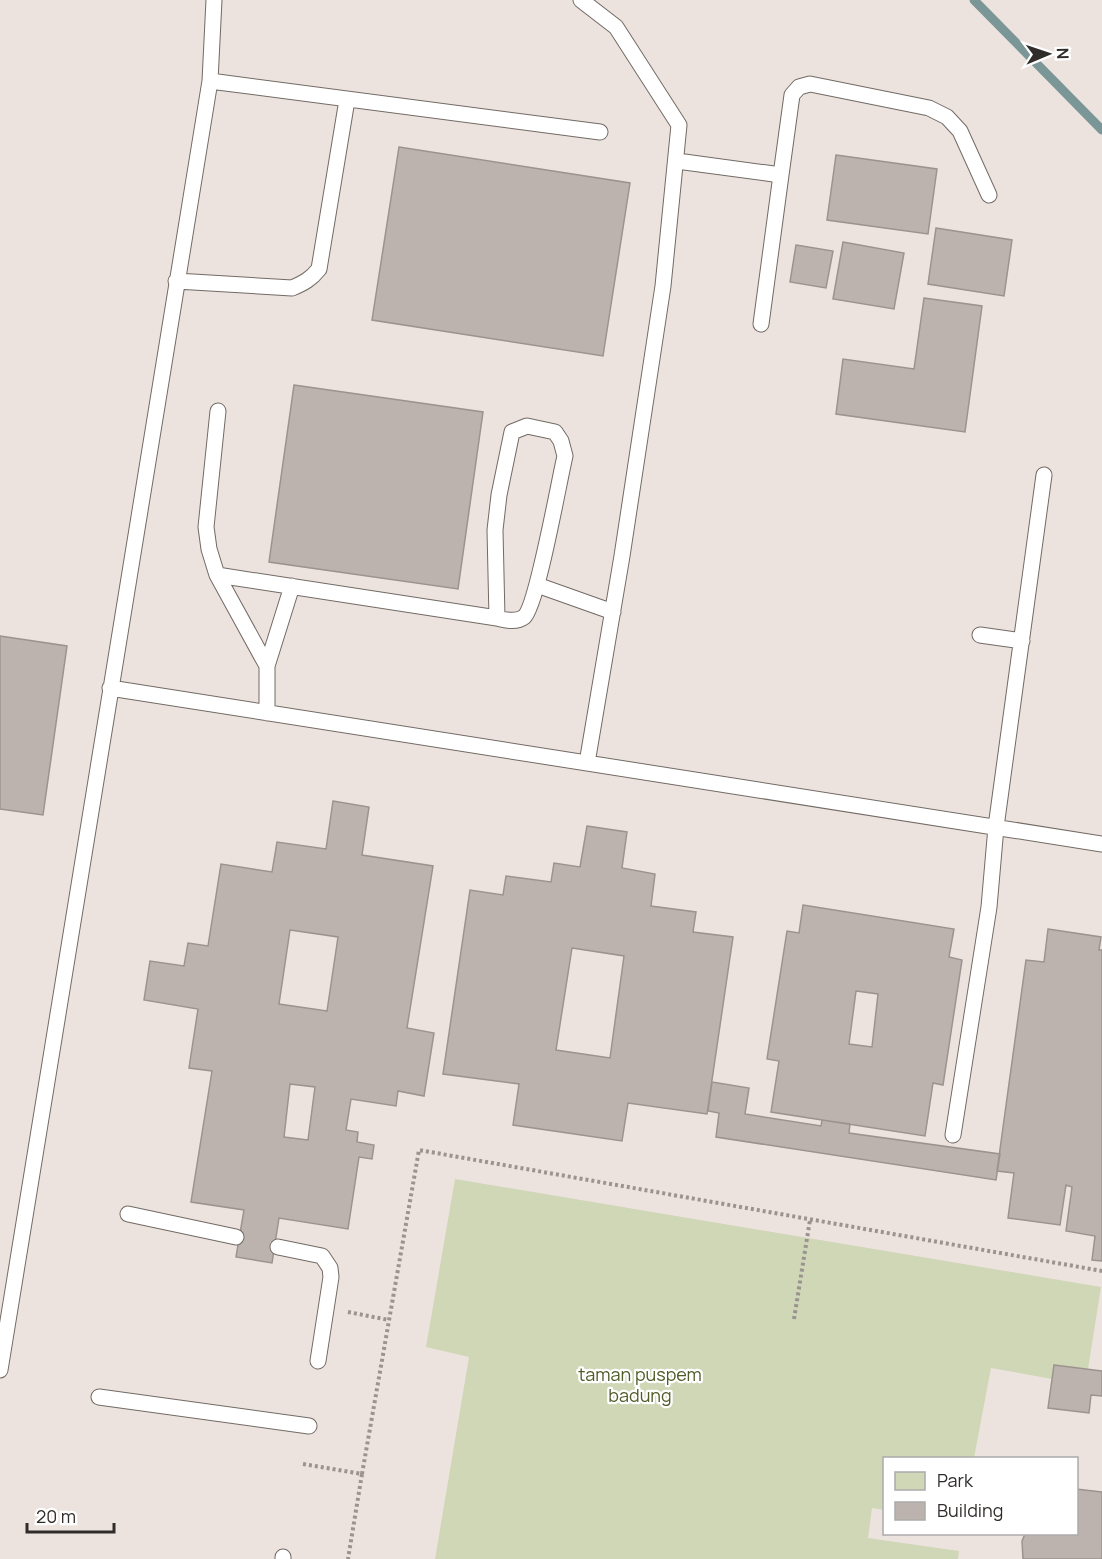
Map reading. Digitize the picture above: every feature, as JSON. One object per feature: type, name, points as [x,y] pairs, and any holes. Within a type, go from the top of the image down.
[{"type":"lane","points":[[0,1370],[210,81],[214,0]]},
{"type":"lane","points":[[581,0],[616,27],[679,125],[663,286],[613,612],[587,763]]},
{"type":"lane","points":[[210,81],[600,132]]},
{"type":"lane","points":[[761,324],[792,94],[799,87],[810,84],[929,108],[947,117],[960,131],[989,195]]},
{"type":"lane","points":[[176,281],[292,288],[307,282],[313,276],[319,269],[347,99]]},
{"type":"lane","points":[[677,161],[781,175]]},
{"type":"lane","points":[[218,411],[206,527],[209,549],[217,576],[267,666]]},
{"type":"lane","points":[[217,576],[292,586],[497,618],[515,620],[527,613],[537,585],[565,456],[561,441],[555,432],[527,426],[512,432],[499,495],[495,530],[497,618]]},
{"type":"lane","points":[[953,1135],[989,907],[996,827],[1044,475]]},
{"type":"lane","points":[[537,585],[613,612]]},
{"type":"lane","points":[[267,713],[267,666],[292,586]]},
{"type":"lane","points":[[980,635],[1022,641]]},
{"type":"lane","points":[[110,688],[1102,844]]},
{"type":"lane","points":[[128,1214],[236,1238]]},
{"type":"lane","points":[[278,1246],[322,1256],[330,1268],[331,1277],[318,1361]]},
{"type":"lane","points":[[99,1397],[309,1426]]},
{"type":"path","points":[[348,1559],[419,1150],[1102,1271]]},
{"type":"path","points":[[794,1318],[810,1220]]},
{"type":"path","points":[[326,1308],[389,1320]]},
{"type":"path","points":[[303,1464],[362,1474]]},
{"type":"green space","name":"taman puspem badung","points":[[455,1179],[1101,1287],[1088,1369],[1054,1365],[1052,1379],[991,1368],[974,1457],[883,1457],[883,1510],[872,1508],[868,1538],[959,1551],[958,1559],[435,1559],[469,1357],[426,1347]]},
{"type":"building","points":[[399,147],[630,183],[603,356],[372,320]]},
{"type":"building","points":[[836,155],[937,169],[928,234],[827,220]]},
{"type":"building","points":[[936,228],[1012,240],[1004,296],[928,284]]},
{"type":"building","points":[[843,242],[904,253],[894,309],[833,299]]},
{"type":"building","points":[[796,245],[833,251],[826,288],[790,282]]},
{"type":"building","points":[[924,298],[982,306],[965,432],[836,414],[843,359],[914,369]]},
{"type":"building","points":[[294,385],[483,412],[458,589],[269,562]]},
{"type":"building","points":[[0,636],[67,646],[43,815],[0,809]]},
{"type":"building","points":[[333,801],[369,807],[362,855],[433,866],[407,1028],[434,1033],[424,1096],[398,1091],[396,1106],[351,1099],[346,1130],[358,1132],[357,1142],[374,1145],[372,1159],[359,1157],[348,1229],[279,1218],[272,1263],[236,1257],[244,1210],[191,1202],[212,1071],[189,1068],[198,1009],[144,1000],[150,961],[184,966],[188,943],[208,946],[221,864],[272,872],[277,842],[326,849]],"holes":[[[290,930],[338,937],[327,1011],[279,1004]],[[290,1084],[315,1087],[308,1140],[284,1137]]]},
{"type":"building","points":[[587,826],[627,832],[622,868],[655,874],[651,906],[696,912],[693,932],[733,937],[707,1114],[628,1103],[622,1141],[513,1125],[519,1084],[443,1074],[470,890],[503,895],[506,876],[551,882],[554,863],[580,867]],"holes":[[[572,948],[624,956],[610,1058],[556,1050]]]},
{"type":"building","points":[[803,905],[954,929],[949,957],[962,960],[943,1085],[933,1083],[925,1136],[771,1112],[779,1061],[767,1059],[787,931],[799,933]],"holes":[[[856,991],[878,994],[872,1047],[849,1044]]]},
{"type":"building","points":[[1048,929],[1101,937],[1099,950],[1102,950],[1102,1261],[1092,1260],[1095,1236],[1066,1231],[1072,1187],[1066,1185],[1060,1225],[1008,1218],[1014,1173],[997,1171],[1026,960],[1044,962]]},
{"type":"building","points":[[712,1082],[749,1088],[745,1114],[821,1126],[822,1120],[850,1124],[849,1133],[1000,1154],[996,1180],[716,1137],[719,1113],[708,1111]]},
{"type":"building","points":[[1054,1365],[1102,1371],[1102,1396],[1091,1395],[1089,1413],[1048,1408]]},
{"type":"building","points":[[1078,1489],[1102,1492],[1102,1559],[1023,1559],[1022,1541],[1025,1535],[1078,1535]]},
{"type":"waterway","points":[[974,0],[1102,130]]}]
